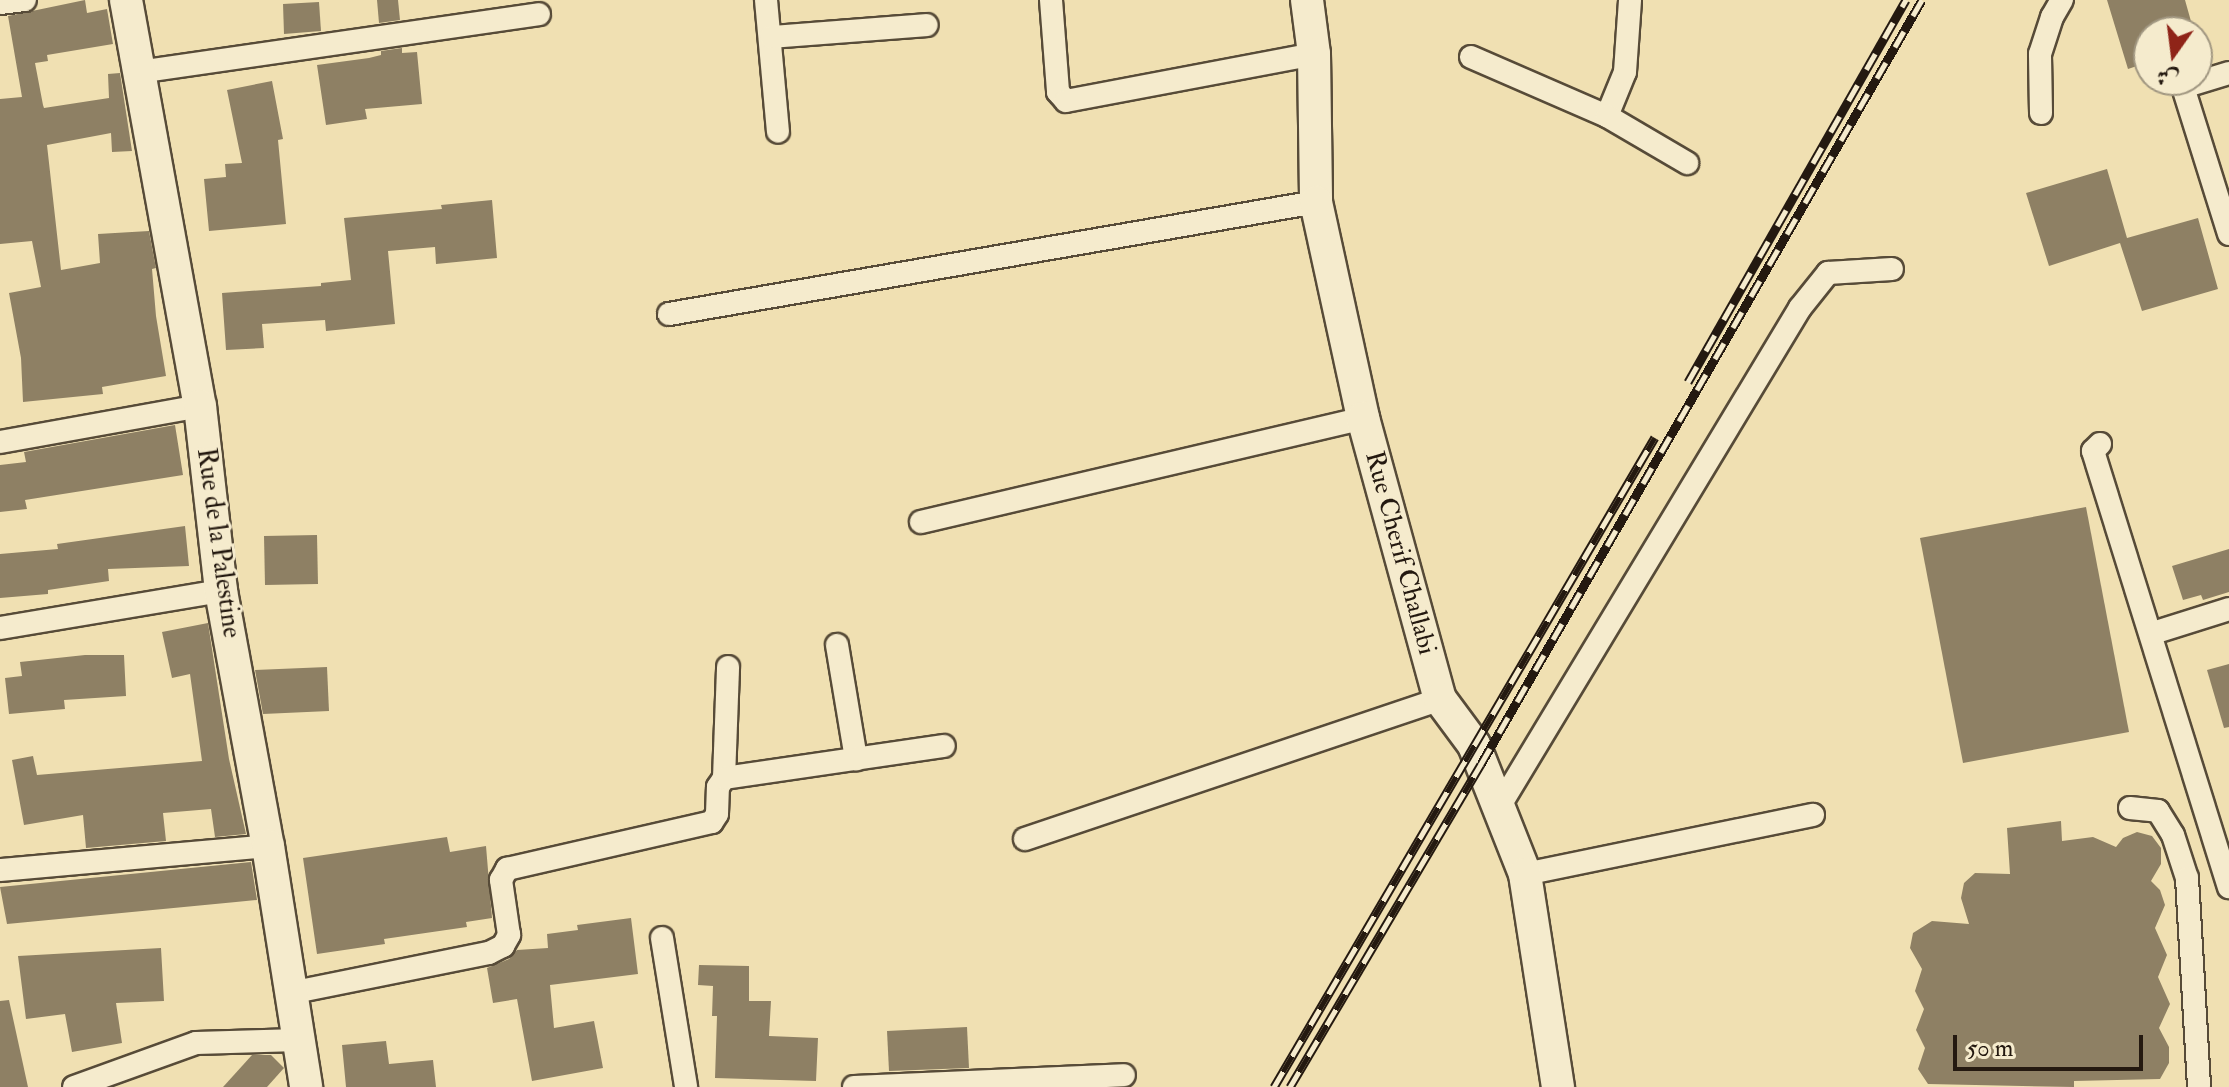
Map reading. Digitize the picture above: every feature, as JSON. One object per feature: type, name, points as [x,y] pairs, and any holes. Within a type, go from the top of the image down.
[{"type":"street","points":[[0,3],[25,0]]},
{"type":"street","name":"Rue de la Palestine","points":[[126,0],[200,406],[221,591],[268,846],[306,1087]]},
{"type":"street","points":[[766,0],[778,131]]},
{"type":"street","points":[[1051,0],[1058,92],[1066,101],[1314,54]]},
{"type":"street","name":"Rue Cherif Challabi","points":[[1307,0],[1314,54],[1316,202],[1363,418],[1440,699],[1474,745],[1525,874],[1558,1087]]},
{"type":"street","points":[[1607,116],[1625,72],[1630,0]]},
{"type":"street","points":[[2041,113],[2040,54],[2052,17],[2062,0]]},
{"type":"street","points":[[138,72],[539,14]]},
{"type":"street","points":[[771,37],[927,25]]},
{"type":"street","points":[[1471,57],[1607,116],[1687,163]]},
{"type":"street","points":[[2229,73],[2183,87],[2229,234]]},
{"type":"street","points":[[669,314],[1316,202]]},
{"type":"street","points":[[1499,807],[1800,308],[1828,273],[1892,269]]},
{"type":"street","points":[[0,442],[200,406]]},
{"type":"street","points":[[921,522],[1363,418]]},
{"type":"street","points":[[2100,444],[2093,451],[2153,633],[2229,887]]},
{"type":"street","points":[[0,628],[221,591]]},
{"type":"street","points":[[2153,633],[2229,609]]},
{"type":"street","points":[[837,645],[856,759]]},
{"type":"street","points":[[290,993],[489,953],[503,946],[509,935],[501,880],[507,869],[712,822],[717,814],[718,787],[724,778],[728,667]]},
{"type":"street","points":[[1025,839],[1440,699]]},
{"type":"street","points":[[724,778],[944,746]]},
{"type":"street","points":[[2130,808],[2158,811],[2173,835],[2187,878],[2199,1087]]},
{"type":"street","points":[[1525,874],[1813,815]]},
{"type":"street","points":[[0,870],[268,846]]},
{"type":"street","points":[[662,938],[686,1087]]},
{"type":"street","points":[[74,1087],[196,1043],[298,1040]]},
{"type":"street","points":[[854,1087],[1124,1075]]},
{"type":"building","points":[[85,0],[87,13],[107,9],[113,44],[47,55],[48,61],[35,63],[43,105],[44,108],[109,98],[108,74],[120,73],[132,151],[112,152],[111,133],[47,145],[61,270],[100,263],[98,234],[149,231],[156,268],[152,269],[156,316],[166,376],[102,387],[103,394],[23,402],[21,358],[9,293],[41,287],[32,241],[0,244],[0,99],[22,97],[8,16]]},
{"type":"building","points":[[377,0],[398,0],[400,20],[379,23]]},
{"type":"building","points":[[2107,0],[2185,0],[2190,16],[2133,16],[2133,67],[2128,69]]},
{"type":"building","points":[[319,2],[321,31],[284,34],[283,4]]},
{"type":"building","points":[[402,48],[402,53],[417,52],[422,104],[365,109],[367,119],[326,125],[317,65],[369,58],[381,55],[381,51]]},
{"type":"building","points":[[272,81],[283,139],[278,140],[286,224],[209,231],[204,179],[226,177],[225,164],[242,163],[227,90]]},
{"type":"building","points":[[2107,169],[2127,238],[2198,218],[2218,289],[2142,311],[2120,243],[2049,266],[2026,193]]},
{"type":"building","points":[[492,200],[497,258],[436,264],[435,247],[388,251],[395,324],[326,331],[325,320],[262,324],[264,348],[226,350],[222,293],[321,286],[321,283],[351,280],[344,218],[442,209],[441,205]]},
{"type":"building","points":[[175,425],[183,475],[25,500],[27,509],[0,512],[0,465],[26,462],[24,452]]},
{"type":"building","points":[[2086,507],[2129,732],[1963,763],[1920,538]]},
{"type":"building","points":[[185,526],[189,566],[108,569],[109,581],[48,590],[48,594],[0,598],[0,554],[58,549],[57,544]]},
{"type":"building","points":[[317,535],[318,584],[265,585],[264,536]]},
{"type":"building","points":[[2229,549],[2229,592],[2203,600],[2201,595],[2183,600],[2172,566]]},
{"type":"building","points":[[208,623],[229,759],[246,834],[215,837],[211,809],[163,813],[166,841],[86,848],[83,815],[24,825],[12,760],[33,756],[37,775],[202,761],[190,674],[172,678],[162,632]]},
{"type":"building","points":[[85,655],[124,655],[126,696],[64,700],[65,709],[9,714],[5,678],[22,676],[20,662]]},
{"type":"building","points":[[2229,664],[2229,727],[2224,728],[2207,670]]},
{"type":"building","points":[[327,667],[329,711],[263,714],[255,670]]},
{"type":"building","points":[[2061,821],[2062,841],[2093,837],[2116,847],[2123,838],[2137,832],[2152,836],[2161,848],[2161,864],[2151,881],[2160,890],[2165,905],[2155,928],[2167,955],[2158,977],[2170,1004],[2159,1028],[2169,1047],[2169,1063],[2160,1079],[2074,1081],[2074,1087],[1928,1084],[1918,1069],[1925,1048],[1916,1030],[1924,1009],[1915,991],[1922,969],[1910,948],[1913,933],[1932,921],[1969,924],[1961,898],[1964,883],[1975,873],[2010,874],[2007,828]]},
{"type":"building","points":[[447,837],[450,852],[486,846],[492,918],[466,922],[467,927],[384,939],[385,944],[317,954],[303,858]]},
{"type":"building","points":[[251,862],[257,900],[7,924],[0,887]]},
{"type":"building","points":[[631,918],[638,974],[550,985],[554,1028],[594,1021],[603,1068],[532,1081],[517,999],[493,1003],[487,968],[509,959],[517,950],[548,948],[547,934],[578,930],[577,925]]},
{"type":"building","points":[[161,948],[164,1001],[116,1003],[122,1043],[72,1052],[65,1014],[26,1019],[18,956]]},
{"type":"building","points":[[699,965],[749,966],[749,1001],[771,1001],[769,1036],[818,1038],[816,1081],[715,1078],[717,1016],[712,1016],[713,986],[698,985]]},
{"type":"building","points":[[9,1000],[28,1087],[0,1087],[0,1001]]},
{"type":"building","points":[[967,1027],[969,1068],[889,1071],[887,1031]]},
{"type":"building","points":[[386,1041],[389,1064],[433,1060],[436,1087],[346,1087],[342,1045]]},
{"type":"building","points":[[252,1055],[271,1055],[284,1068],[267,1087],[223,1087]]},
{"type":"railway","points":[[1688,382],[1906,0]]},
{"type":"railway","points":[[1290,1087],[1481,764],[1922,0]]},
{"type":"railway","points":[[1274,1087],[1655,437]]}]
